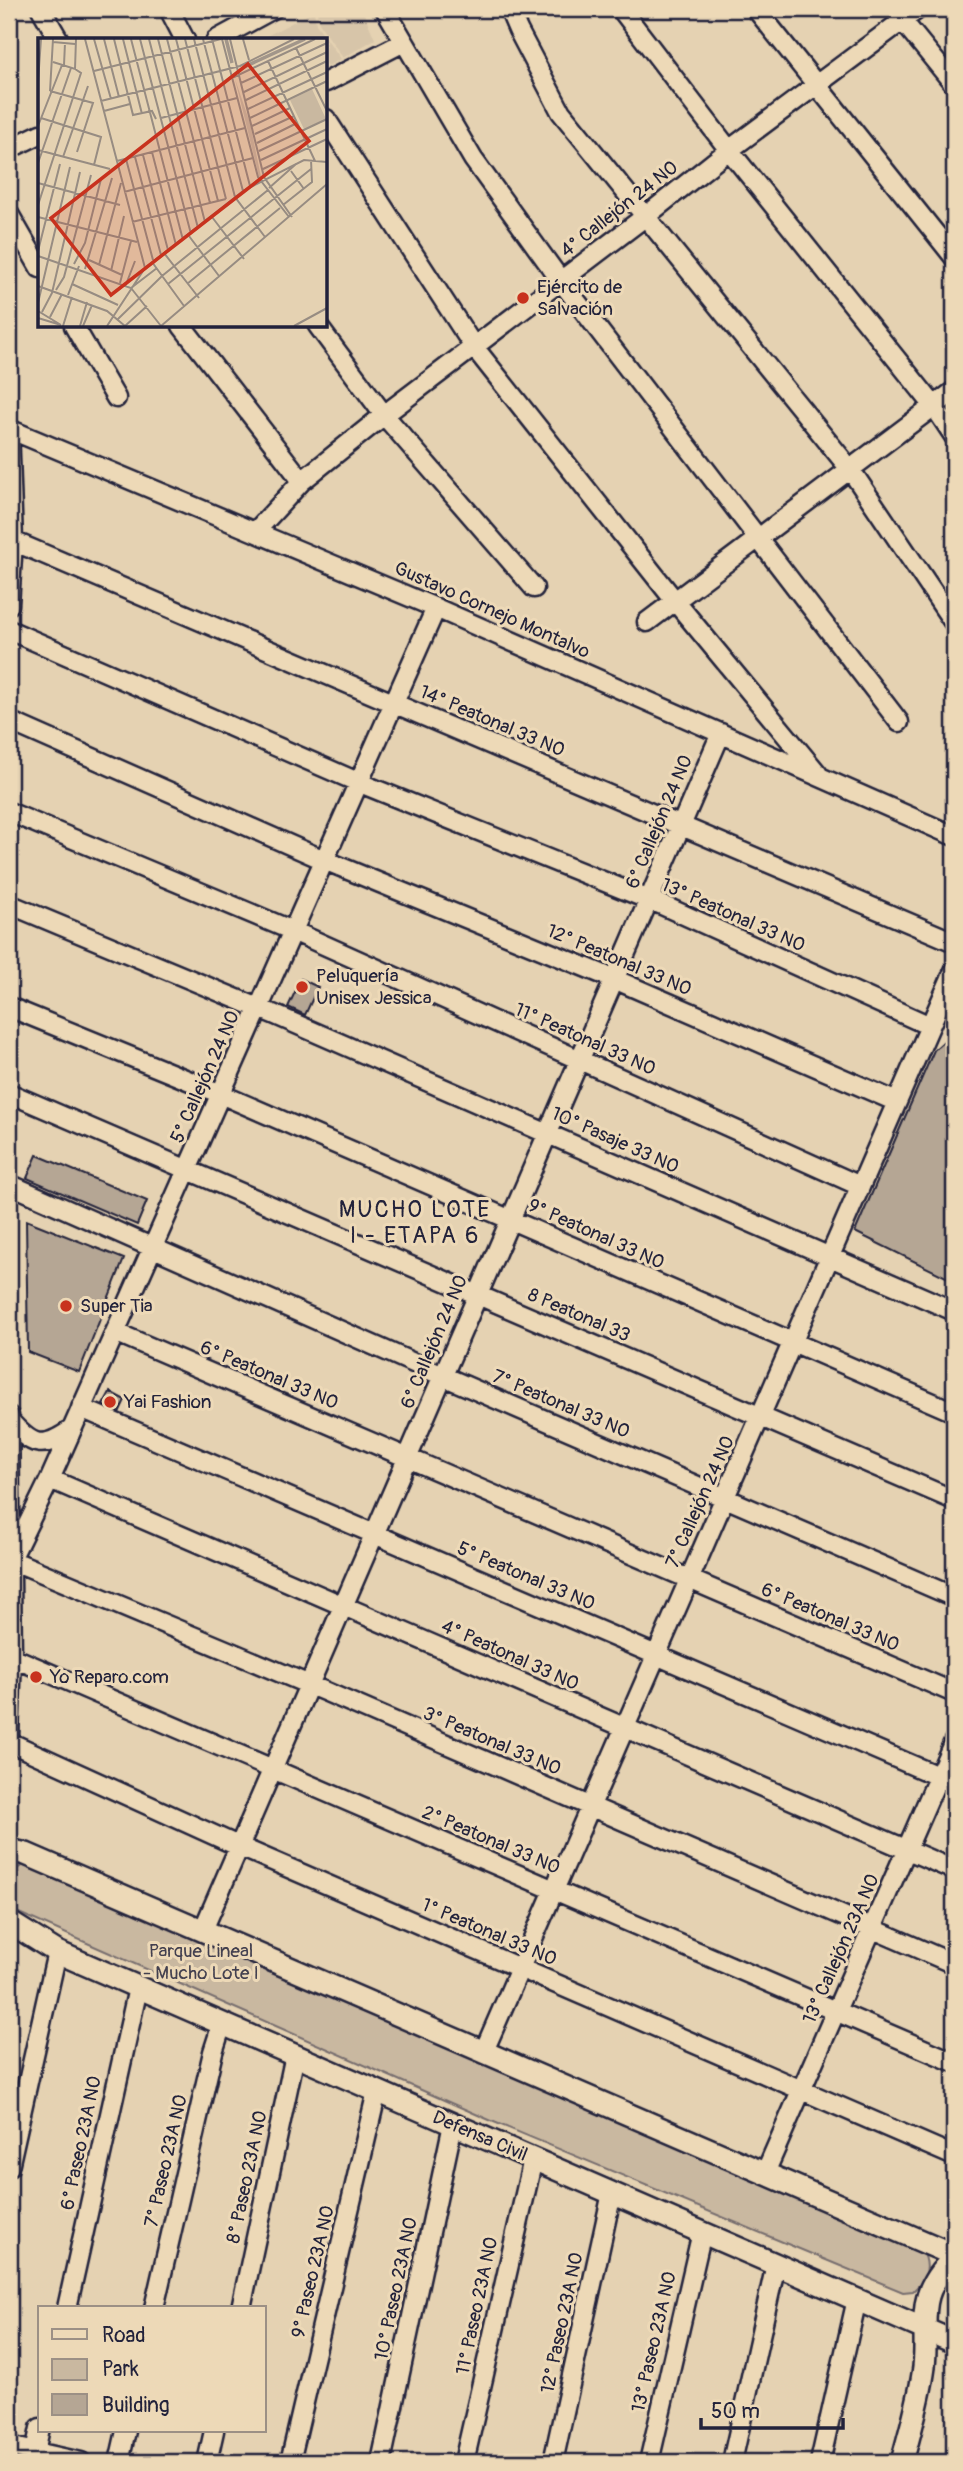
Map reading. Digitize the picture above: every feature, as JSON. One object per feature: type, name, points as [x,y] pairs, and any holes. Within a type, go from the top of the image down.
[{"type":"street","points":[[41,9],[58,38]]},
{"type":"street","points":[[169,9],[185,38]]},
{"type":"street","points":[[220,38],[273,9]]},
{"type":"street","points":[[385,9],[473,159],[561,281],[899,722]]},
{"type":"street","points":[[509,9],[561,111],[850,469],[954,623]]},
{"type":"street","points":[[621,9],[729,150],[934,406],[954,436]]},
{"type":"street","points":[[756,9],[954,257]]},
{"type":"street","name":"4° Callejón 24 NO","points":[[256,531],[302,481],[384,415],[729,150],[818,86],[898,15],[918,9]]},
{"type":"street","points":[[898,15],[954,84]]},
{"type":"street","points":[[327,81],[404,42]]},
{"type":"street","points":[[327,122],[474,347],[675,601],[820,777]]},
{"type":"street","points":[[9,149],[38,139]]},
{"type":"street","points":[[9,214],[38,265]]},
{"type":"street","points":[[75,327],[116,398]]},
{"type":"street","points":[[182,327],[302,481]]},
{"type":"street","points":[[319,327],[384,415],[534,587]]},
{"type":"street","points":[[647,622],[954,391]]},
{"type":"street","points":[[9,428],[12,529],[9,605]]},
{"type":"street","name":"Gustavo Cornejo Montalvo","points":[[9,428],[436,608],[954,836]]},
{"type":"street","name":"14° Peatonal 33 NO","points":[[12,529],[394,702],[954,942]]},
{"type":"street","name":"5° Callejón 24 NO","points":[[10,1559],[50,1479],[436,608]]},
{"type":"street","name":"13° Peatonal 33 NO","points":[[9,630],[360,782],[649,900],[930,1026]]},
{"type":"street","name":"12° Peatonal 33 NO","points":[[9,721],[324,860],[614,979],[897,1102]]},
{"type":"street","name":"6° Callejón 24 NO","points":[[203,1930],[721,733]]},
{"type":"street","name":"11° Peatonal 33 NO","points":[[9,812],[293,931],[860,1186]]},
{"type":"street","name":"10° Pasaje 33 NO","points":[[9,904],[954,1311]]},
{"type":"street","name":"7° Callejón 24 NO","points":[[484,2051],[954,971]]},
{"type":"street","name":"9° Peatonal 33 NO","points":[[9,1007],[221,1094],[954,1412]]},
{"type":"street","name":"8 Peatonal 33","points":[[9,1093],[954,1500]]},
{"type":"street","name":"7° Peatonal 33 NO","points":[[9,1184],[443,1376],[954,1597]]},
{"type":"street","name":"6° Peatonal 33 NO","points":[[115,1332],[954,1693]]},
{"type":"street","name":"5° Peatonal 33 NO","points":[[81,1408],[946,1780]]},
{"type":"street","points":[[9,1418],[27,1440],[38,1444],[59,1439],[72,1429]]},
{"type":"street","points":[[9,1418],[12,1657],[9,1740]]},
{"type":"street","name":"4° Peatonal 33 NO","points":[[50,1479],[954,1870]]},
{"type":"street","name":"3° Peatonal 33 NO","points":[[10,1559],[309,1685],[954,1965]]},
{"type":"street","name":"2° Peatonal 33 NO","points":[[12,1657],[954,2062]]},
{"type":"street","name":"1° Peatonal 33 NO","points":[[9,1740],[238,1846],[954,2156]]},
{"type":"street","name":"13° Callejón 23A NO","points":[[765,2174],[907,1850],[946,1780],[954,1741]]},
{"type":"street","points":[[9,1850],[26,1854],[484,2051],[954,2257],[930,2287],[925,2308],[924,2368],[902,2462]]},
{"type":"street","name":"Defensa Civil","points":[[9,1922],[57,1952],[954,2343]]},
{"type":"street","points":[[9,2167],[57,1952]]},
{"type":"street","name":"6° Paseo 23A NO","points":[[67,2306],[138,1988]]},
{"type":"street","name":"7° Paseo 23A NO","points":[[154,2306],[213,2052],[222,2024]]},
{"type":"street","name":"8° Paseo 23A NO","points":[[241,2306],[295,2055]]},
{"type":"street","name":"9° Paseo 23A NO","points":[[290,2462],[377,2091]]},
{"type":"street","name":"10° Paseo 23A NO","points":[[381,2462],[453,2124]]},
{"type":"street","name":"11° Paseo 23A NO","points":[[464,2462],[525,2183],[533,2159]]},
{"type":"street","name":"12° Paseo 23A NO","points":[[553,2462],[612,2193]]},
{"type":"street","name":"13° Paseo 23A NO","points":[[649,2462],[702,2232]]},
{"type":"street","points":[[733,2462],[776,2264]]},
{"type":"street","points":[[820,2462],[857,2299]]},
{"type":"street","points":[[34,2457],[39,2432]]},
{"type":"street","points":[[119,2462],[126,2432]]},
{"type":"street","points":[[207,2462],[214,2432]]},
{"type":"street","points":[[9,2446],[34,2457],[81,2462]]},
{"type":"shaded area","points":[[321,9],[362,9],[375,39],[343,58],[319,23],[317,12]]},
{"type":"shaded area","points":[[314,11],[316,24],[326,38],[263,38]]},
{"type":"shaded area","points":[[327,39],[341,59],[327,66]]},
{"type":"green space","name":"Parque Lineal - Mucho Lote I","points":[[33,1865],[921,2248],[927,2266],[925,2276],[913,2291],[903,2292],[494,2122],[12,1910],[8,1898],[8,1884],[18,1868]]},
{"type":"building","points":[[301,979],[318,987],[305,1015],[288,1007]]},
{"type":"building","points":[[954,1032],[954,1281],[855,1232],[934,1050]]},
{"type":"building","points":[[37,1155],[147,1201],[137,1225],[27,1178]]},
{"type":"building","name":"Super Tia","points":[[26,1220],[124,1259],[79,1372],[28,1352]]},
{"type":"building","points":[[110,1392],[125,1400],[119,1413],[103,1405]]},
{"type":"waterway","points":[[952,2462],[954,2455]]},
{"type":"place","name":"Ejército de Salvación","points":[[523,298]]},
{"type":"place","name":"Peluquería Unisex Jessica","points":[[302,987]]},
{"type":"place","name":"Super Tia","points":[[66,1306]]},
{"type":"place","name":"Yai Fashion","points":[[110,1402]]},
{"type":"place","name":"Yo Reparo.com","points":[[36,1677]]},
{"type":"district","name":"MUCHO LOTE I - ETAPA 6","points":[[415,1222]]}]
